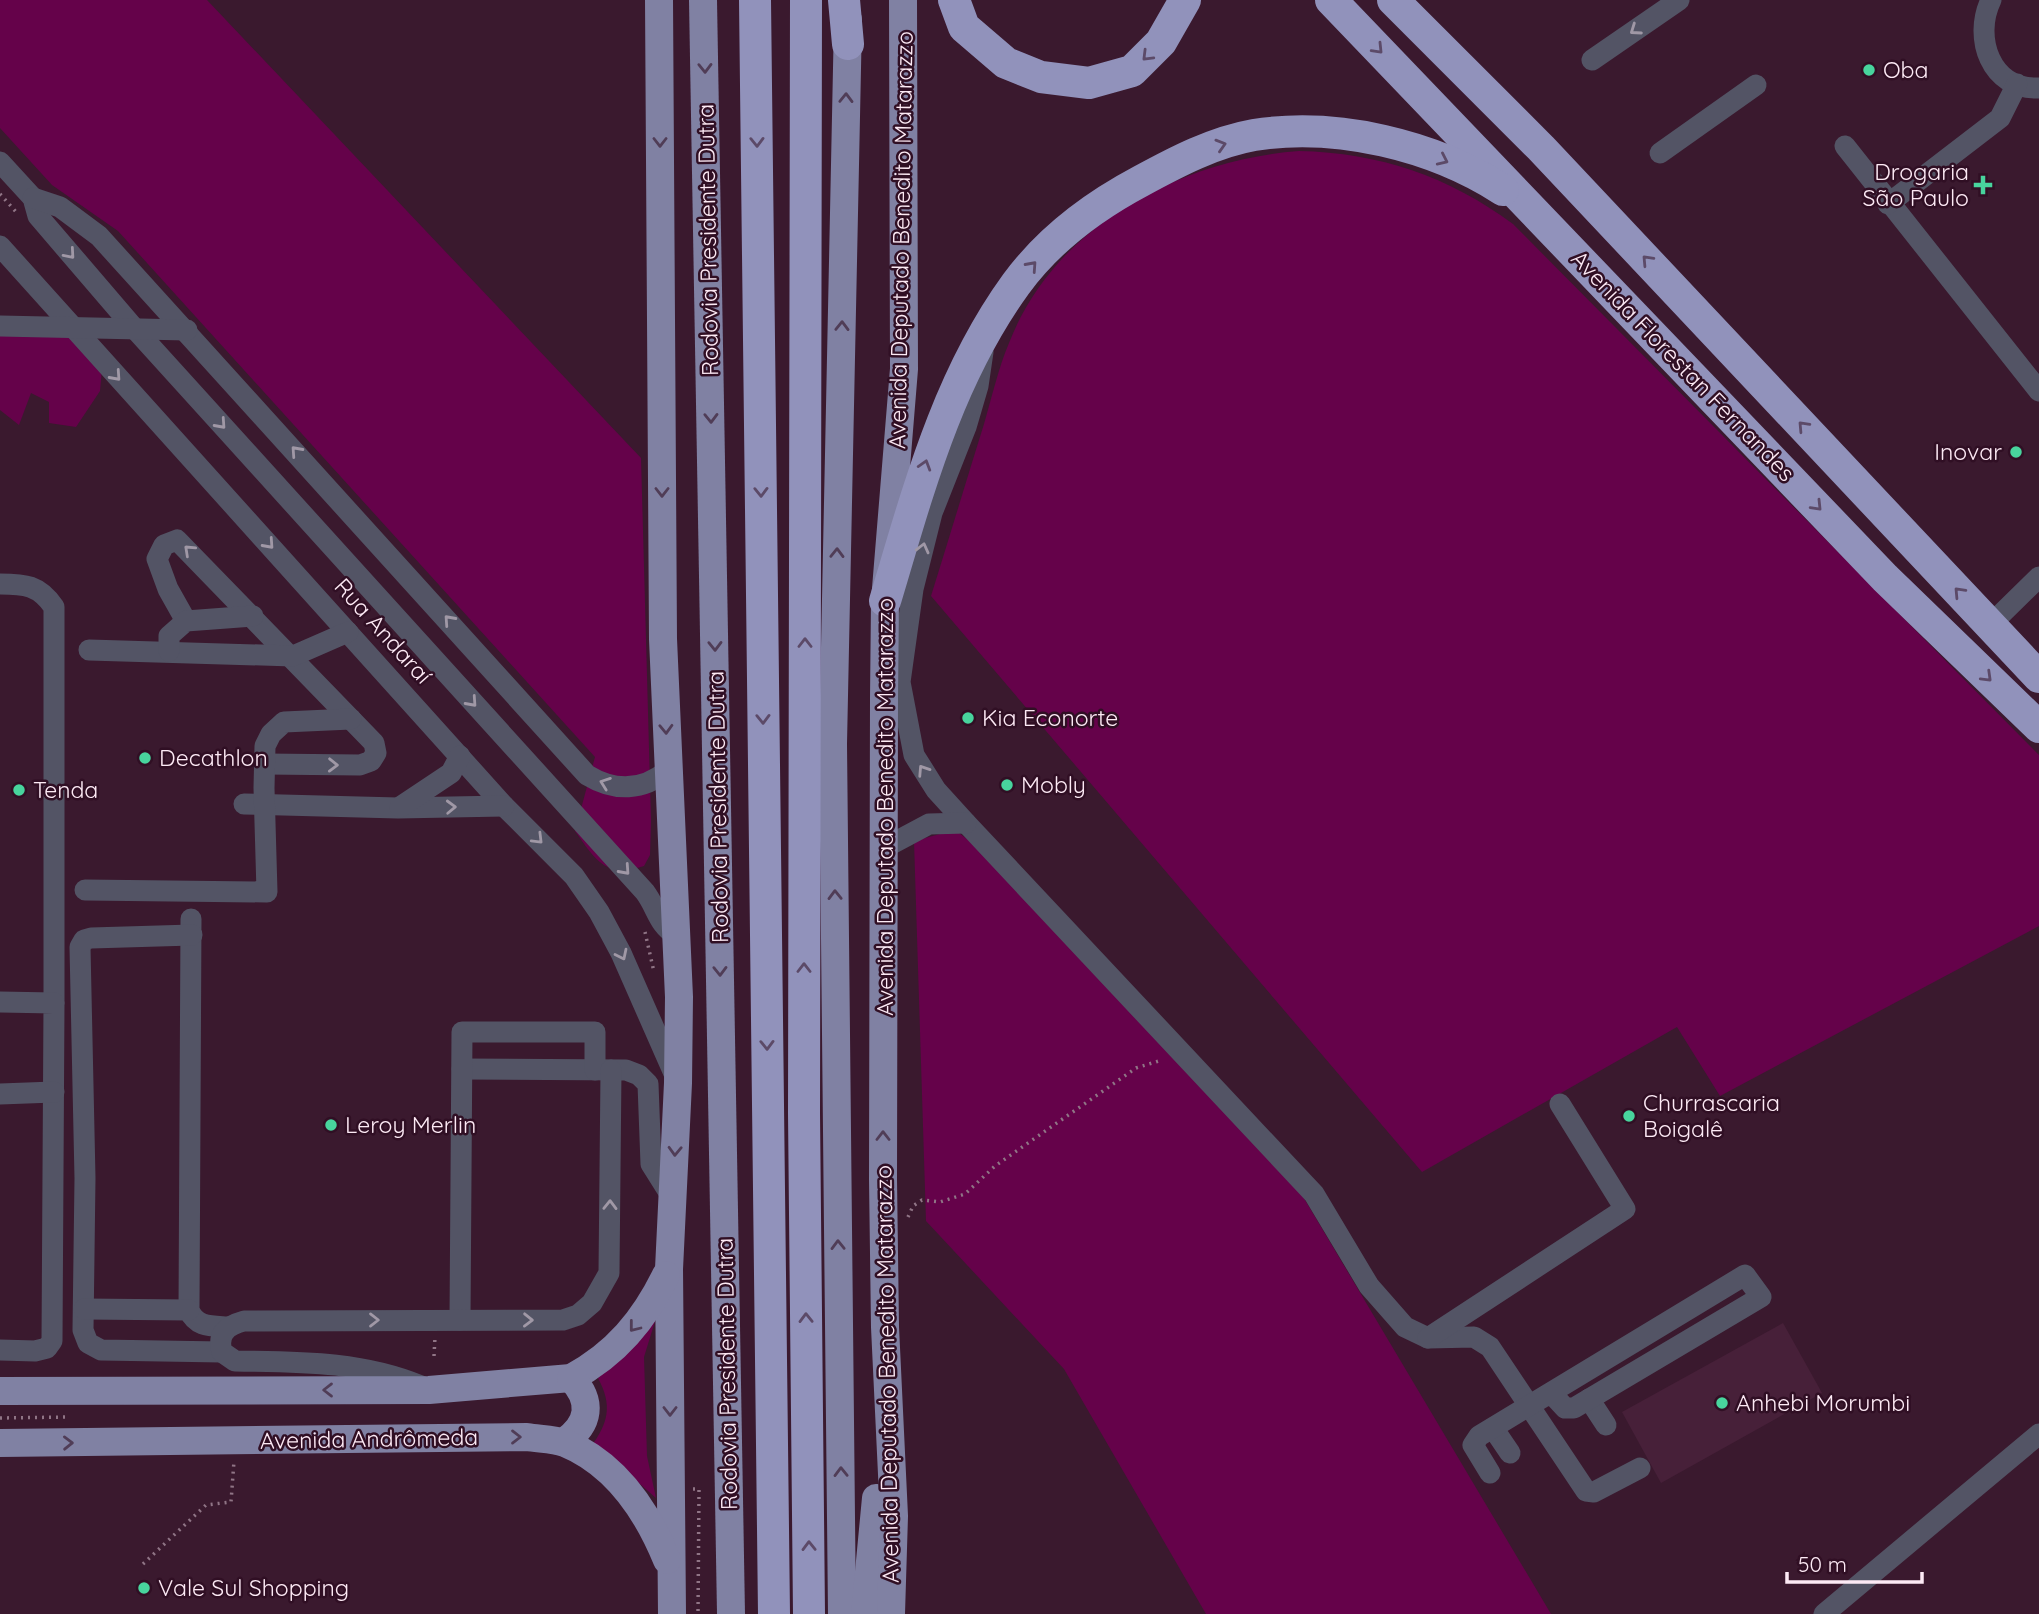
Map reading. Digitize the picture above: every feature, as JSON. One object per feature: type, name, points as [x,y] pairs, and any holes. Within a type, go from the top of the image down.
[{"type":"highway","name":"Rodovia Presidente Dutra","points":[[755,0],[774,1614]]},
{"type":"highway","points":[[806,0],[804,1112],[810,1614]]},
{"type":"highway","points":[[846,0],[848,44]]},
{"type":"highway","points":[[954,0],[964,27],[1006,63],[1041,77],[1089,83],[1132,71],[1161,42],[1185,0]]},
{"type":"highway","name":"Avenida Florestan Fernandes","points":[[1331,0],[1885,578],[2039,727]]},
{"type":"highway","name":"Avenida Florestan Fernandes","points":[[1393,0],[1541,148],[2039,677]]},
{"type":"highway","points":[[1415,0],[1461,49],[1541,148]]},
{"type":"highway","points":[[885,601],[928,457],[953,395],[1016,284],[1086,212],[1188,156],[1253,135],[1315,131],[1369,139],[1430,154],[1489,181],[1533,209]]},
{"type":"main road","points":[[659,0],[663,639],[676,935],[678,1083],[669,1269],[671,1571],[685,1610]]},
{"type":"main road","name":"Rodovia Presidente Dutra","points":[[703,0],[731,1614]]},
{"type":"main road","name":"Avenida Deputado Benedito Matarazzo","points":[[891,1614],[894,1516],[885,1327],[885,601],[905,369],[903,0]]},
{"type":"main road","points":[[842,1614],[833,744],[848,44]]},
{"type":"main road","points":[[0,1391],[429,1390],[570,1378],[591,1367],[629,1334],[652,1304],[669,1269]]},
{"type":"main road","points":[[865,1614],[874,1535],[885,1327]]},
{"type":"main road","points":[[564,1442],[578,1433],[587,1417],[586,1399],[570,1378]]},
{"type":"main road","name":"Avenida Andrômeda","points":[[0,1443],[527,1437],[564,1442],[616,1478],[639,1503],[671,1571]]},
{"type":"street","points":[[1592,61],[1679,0]]},
{"type":"street","points":[[1888,204],[2000,118],[2032,89],[1991,63],[1984,47],[1982,31],[1984,5]]},
{"type":"street","points":[[1660,153],[1756,85]]},
{"type":"street","points":[[1845,146],[1888,204],[2039,391]]},
{"type":"street","points":[[0,162],[33,198],[38,216],[134,328],[645,892],[653,902],[662,927],[676,935]]},
{"type":"street","points":[[33,198],[60,207],[99,236],[187,330],[587,775],[607,785],[629,788],[650,782],[668,770]]},
{"type":"street","name":"Rua Andaraí","points":[[0,246],[504,806],[574,876],[599,912],[621,953],[678,1083]]},
{"type":"street","points":[[0,326],[70,325],[187,330]]},
{"type":"street","points":[[985,336],[978,386],[932,513],[913,589],[900,682],[914,755],[936,790],[966,823],[1314,1194],[1369,1286],[1405,1327],[1428,1338],[1474,1337],[1490,1347],[1586,1491],[1594,1492],[1640,1468]]},
{"type":"street","points":[[186,621],[168,589],[157,559],[164,545],[177,540],[293,656],[373,743],[376,752],[371,761],[360,765],[265,764]]},
{"type":"street","points":[[1990,625],[2039,577]]},
{"type":"street","points":[[0,584],[21,584],[44,593],[54,607],[52,1342],[47,1348],[35,1351],[0,1350]]},
{"type":"street","points":[[169,651],[169,636],[186,621],[253,616]]},
{"type":"street","points":[[89,650],[293,656],[348,632]]},
{"type":"street","points":[[85,890],[267,892],[254,803],[265,764],[265,746],[271,734],[284,722],[351,719]]},
{"type":"street","points":[[398,808],[451,773],[460,757]]},
{"type":"street","points":[[254,803],[398,808],[504,806]]},
{"type":"street","points":[[884,848],[929,824],[966,823]]},
{"type":"street","points":[[429,1390],[402,1378],[364,1371],[341,1363],[235,1361],[222,1352],[101,1350],[88,1343],[83,1330],[84,1093],[80,947],[84,940],[192,927],[189,1310],[192,1318],[203,1326],[226,1327],[244,1321],[563,1320],[578,1315],[592,1304],[609,1273],[603,1070],[595,1032],[462,1032],[460,1320]]},
{"type":"street","points":[[0,1002],[54,1003]]},
{"type":"street","points":[[462,1069],[632,1072],[648,1084],[651,1164],[673,1199]]},
{"type":"street","points":[[0,1094],[54,1092]]},
{"type":"street","points":[[1428,1338],[1625,1209],[1560,1104]]},
{"type":"street","points":[[1490,1473],[1474,1446],[1474,1440],[1493,1427],[1525,1397],[1552,1394],[1745,1275],[1749,1276],[1761,1297],[1574,1408],[1565,1408],[1552,1394]]},
{"type":"street","points":[[84,1309],[189,1310]]},
{"type":"street","points":[[222,1352],[221,1335],[226,1327]]},
{"type":"street","points":[[1589,1399],[1606,1425]]},
{"type":"street","points":[[1493,1427],[1510,1453]]},
{"type":"street","points":[[1824,1614],[2039,1434]]},
{"type":"path","points":[[922,1200],[940,1202],[965,1194],[995,1166],[1136,1068],[1167,1059]]},
{"type":"path","points":[[143,1564],[206,1504],[230,1502],[234,1441]]},
{"type":"path","points":[[698,1614],[685,1610],[699,1489]]},
{"type":"shaded area","points":[[0,0],[207,0],[641,458],[651,821],[650,855],[644,866],[620,870],[602,864],[575,831],[595,757],[118,231],[52,185],[0,128]]},
{"type":"shaded area","points":[[1299,151],[1357,156],[1412,170],[1464,193],[1513,224],[2039,755],[2039,926],[1720,1096],[1677,1027],[1422,1172],[931,596],[1005,353],[1030,302],[1057,265],[1089,233],[1126,207],[1167,185],[1210,168],[1254,157]]},
{"type":"shaded area","points":[[0,332],[68,332],[102,368],[100,391],[76,427],[49,423],[49,402],[31,393],[19,425],[0,410]]},
{"type":"shaded area","points":[[955,830],[976,846],[1302,1195],[1551,1614],[1206,1614],[1064,1369],[926,1221],[914,841]]},
{"type":"shaded area","points":[[656,1318],[644,1357],[647,1456],[656,1498],[616,1463],[591,1447],[607,1414],[606,1397],[598,1378],[632,1348]]},
{"type":"shaded area","name":"Anhebi Morumbi","points":[[1783,1323],[1822,1393],[1661,1483],[1622,1412]]},
{"type":"place","name":"Oba","points":[[1869,70]]},
{"type":"place","name":"Drogaria São Paulo","points":[[1983,185]]},
{"type":"place","name":"Inovar","points":[[2016,452]]},
{"type":"place","name":"Kia Econorte","points":[[968,718]]},
{"type":"place","name":"Decathlon","points":[[145,758]]},
{"type":"place","name":"Mobly","points":[[1007,785]]},
{"type":"place","name":"Tenda","points":[[19,790]]},
{"type":"place","name":"Churrascaria Boigalê","points":[[1629,1116]]},
{"type":"place","name":"Leroy Merlin","points":[[331,1125]]},
{"type":"place","name":"Anhebi Morumbi","points":[[1722,1403]]},
{"type":"place","name":"Vale Sul Shopping","points":[[144,1588]]}]
